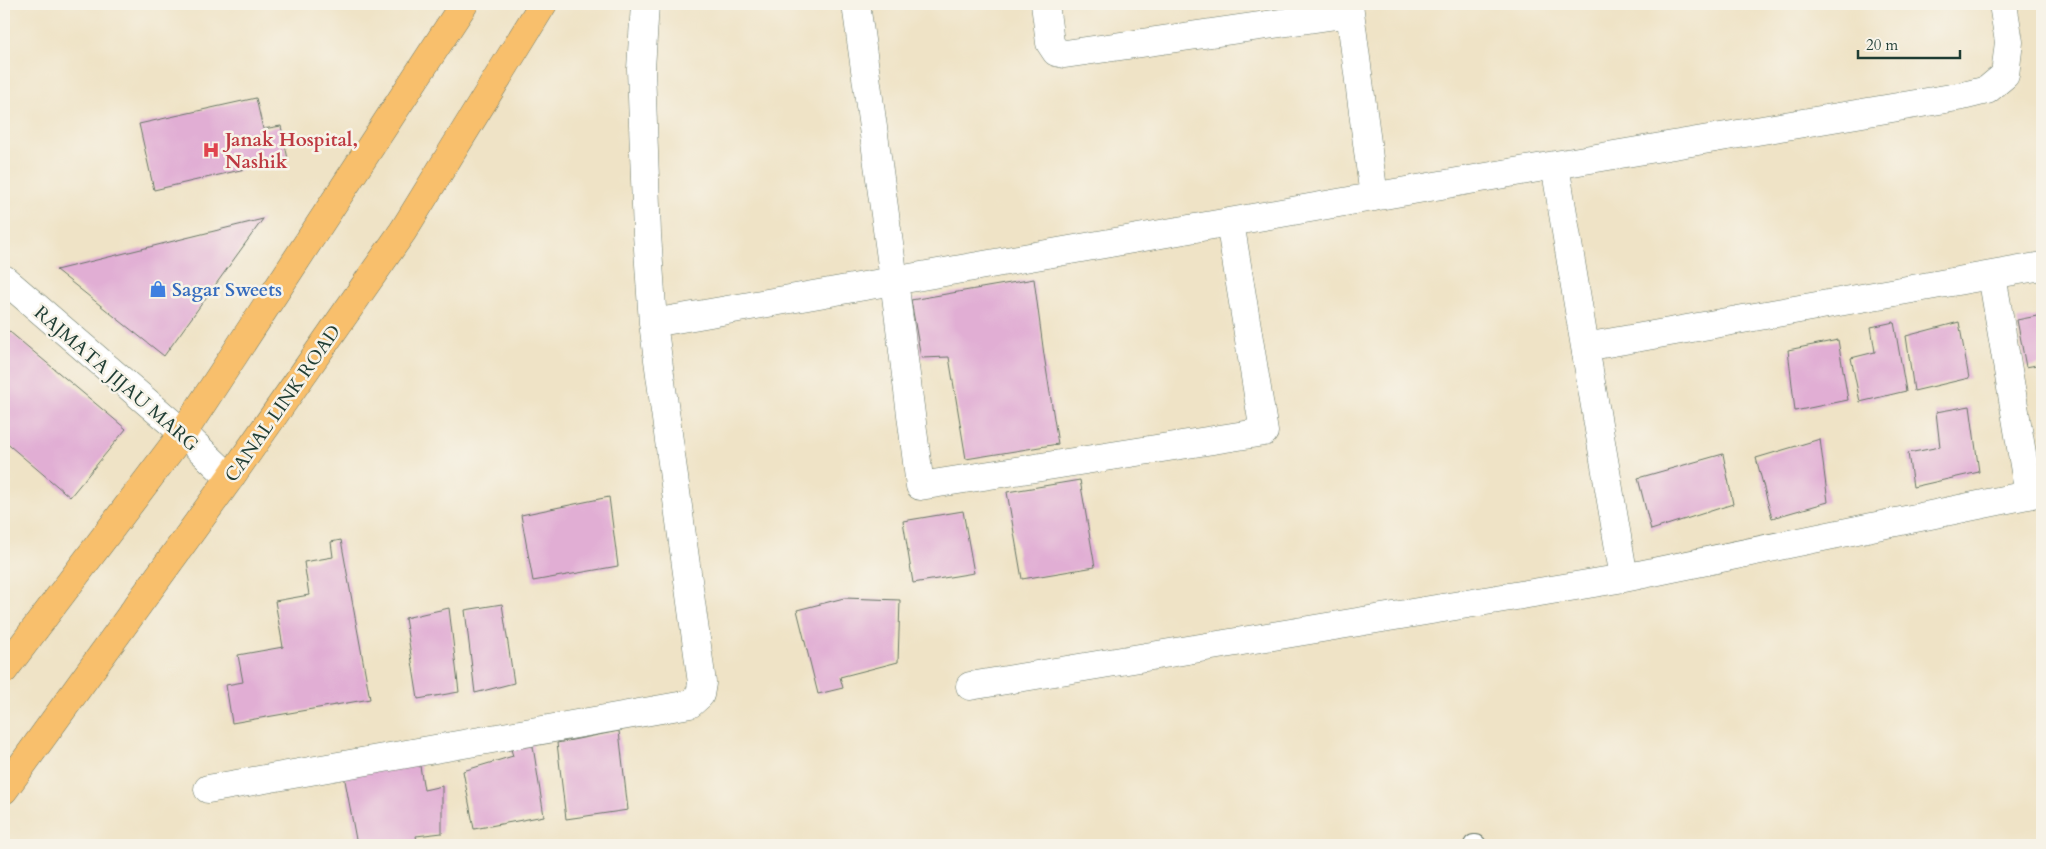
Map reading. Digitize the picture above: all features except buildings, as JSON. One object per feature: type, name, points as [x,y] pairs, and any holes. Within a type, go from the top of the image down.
[{"type":"main road","points":[[4,670],[183,433],[464,4]]},
{"type":"main road","name":"CANAL LINK ROAD","points":[[4,790],[230,478],[403,231],[542,4]]},
{"type":"street","points":[[208,789],[690,704],[700,695],[702,683],[654,323],[647,234],[640,69],[645,4]]},
{"type":"street","points":[[856,4],[920,486],[1264,432],[1230,222]]},
{"type":"street","points":[[1045,4],[1050,43],[1056,52],[1065,54],[1350,8],[1374,197]]},
{"type":"street","points":[[654,323],[1555,165],[1963,96],[1987,90],[2005,75],[2009,42],[2003,4]]},
{"type":"street","points":[[1555,165],[1624,578]]},
{"type":"street","points":[[1585,347],[2042,266]]},
{"type":"street","points":[[970,686],[1624,578],[2036,493],[1992,275]]},
{"type":"street","name":"RAJMATA JIJAU MARG","points":[[4,279],[183,433],[230,478]]},
{"type":"place","name":"Janak Hospital, Nashik","points":[[211,150]]},
{"type":"place","name":"Sagar Sweets","points":[[158,289]]}]
